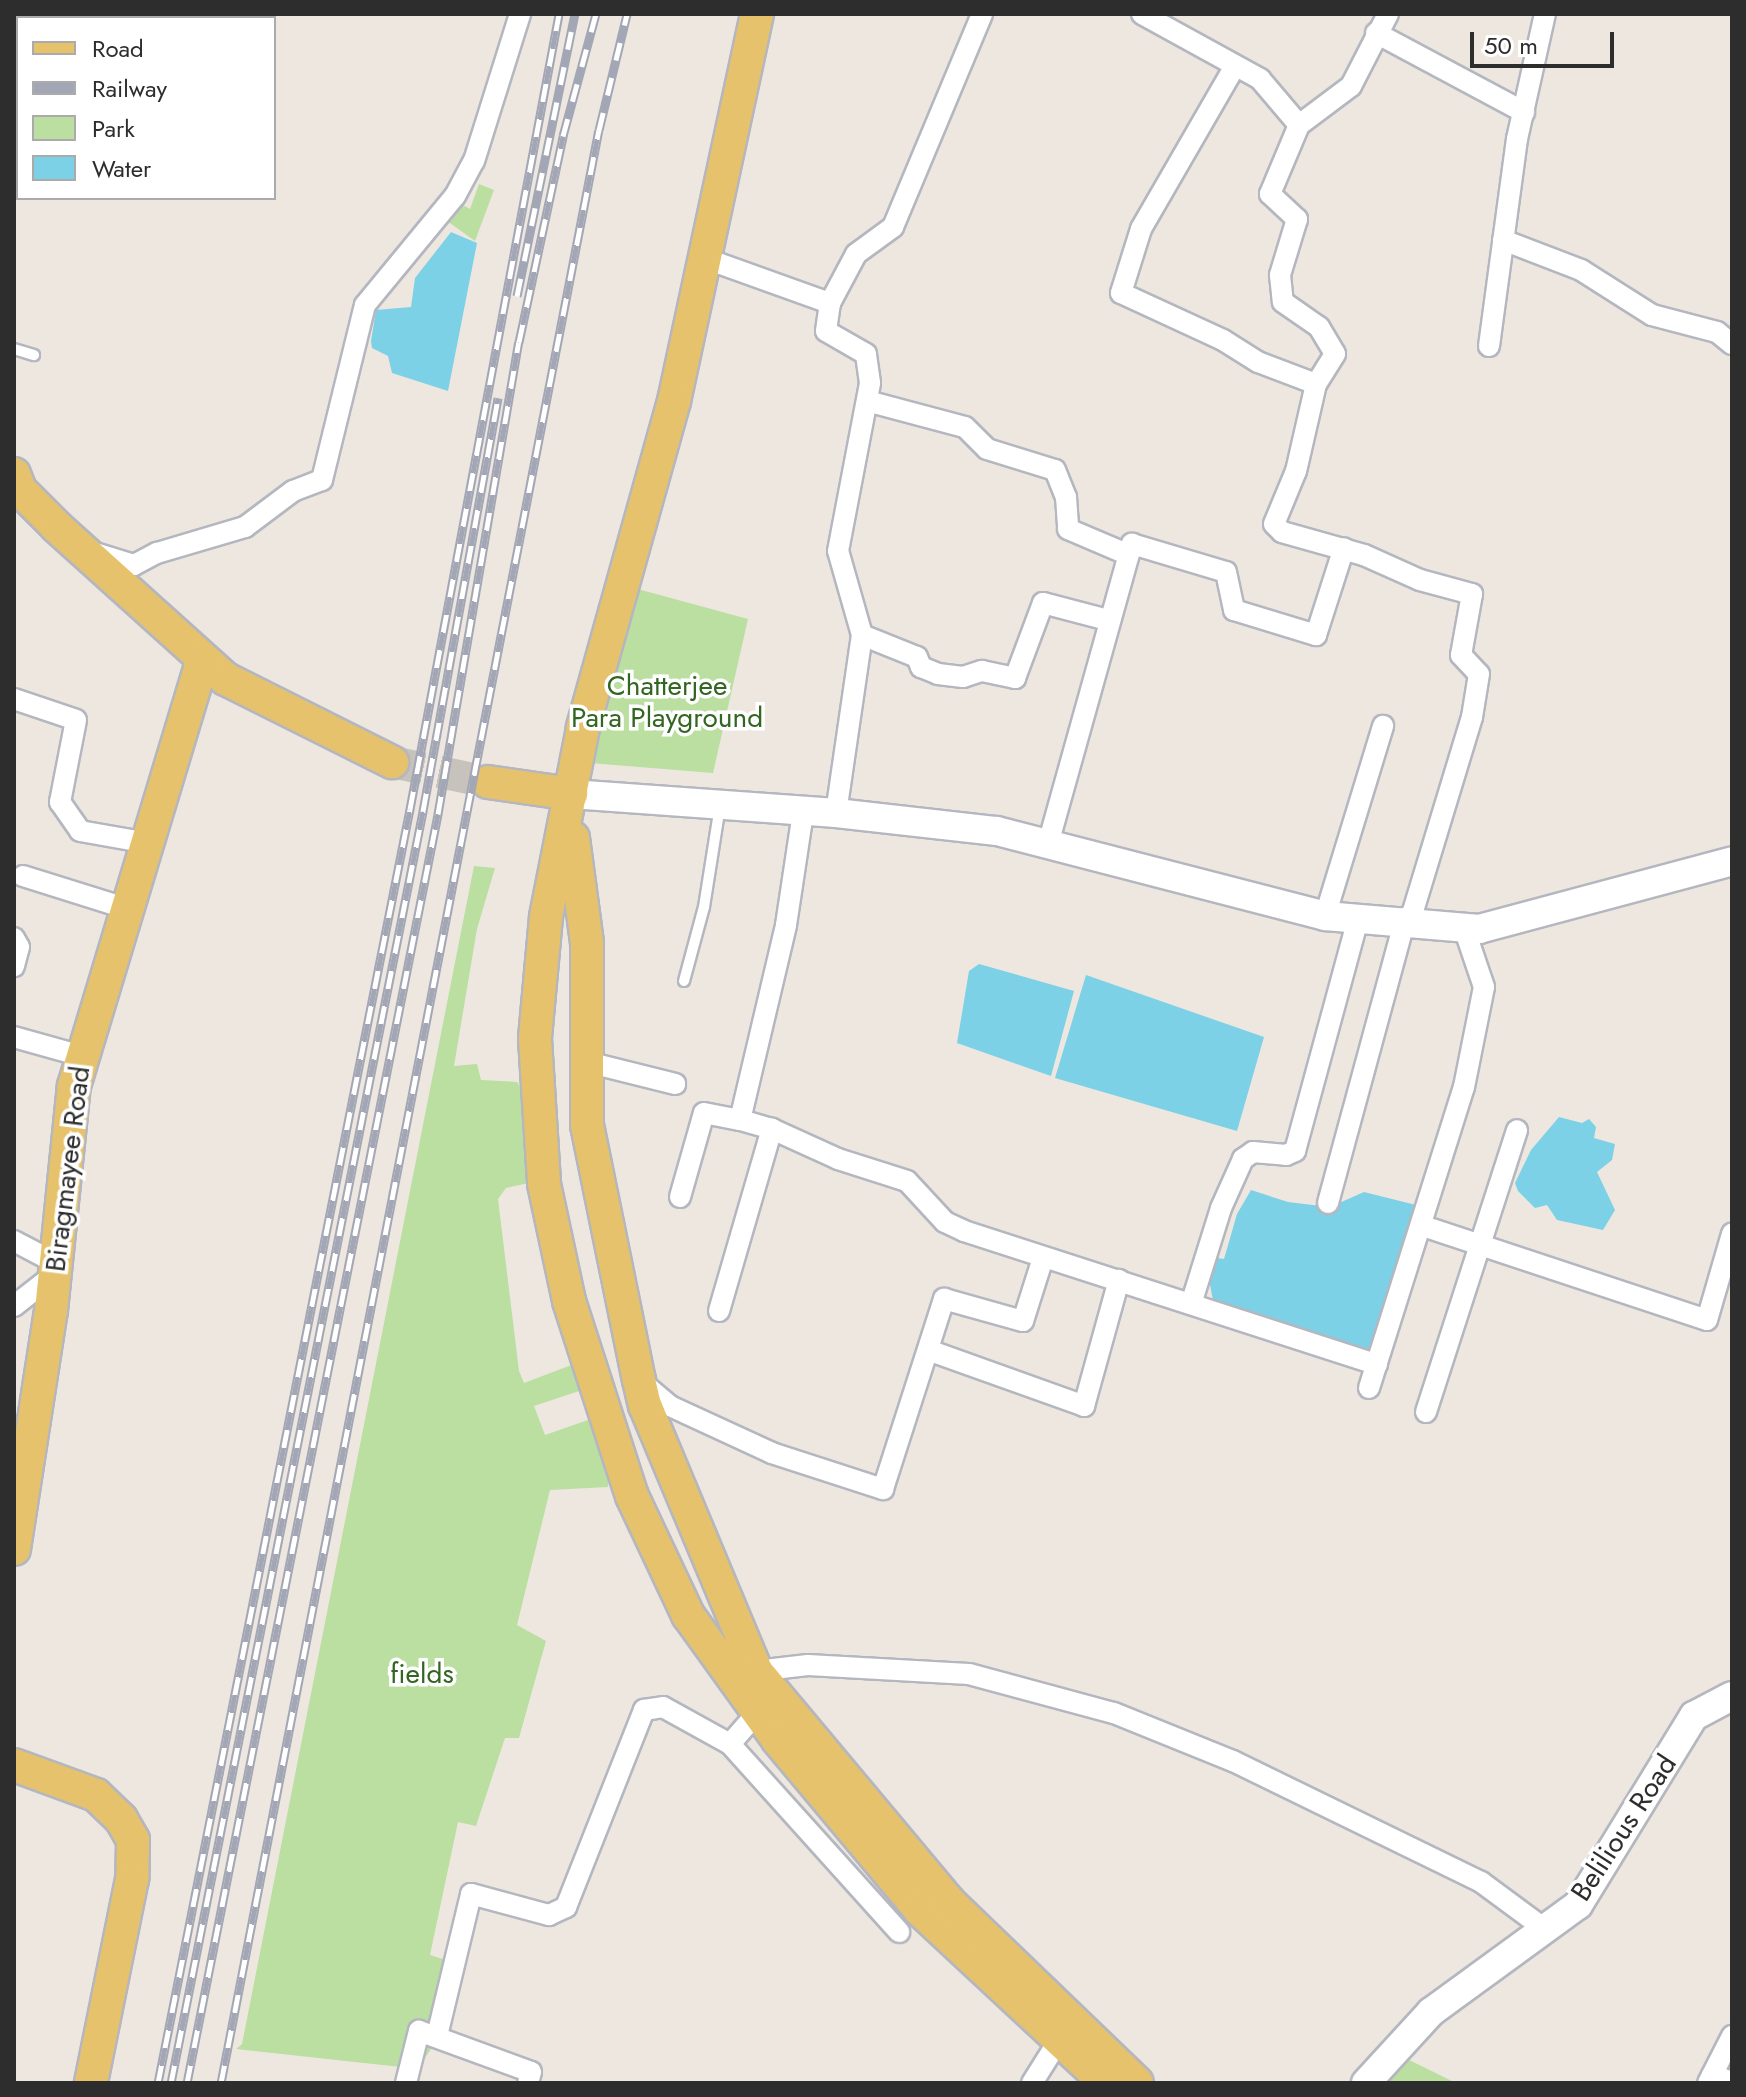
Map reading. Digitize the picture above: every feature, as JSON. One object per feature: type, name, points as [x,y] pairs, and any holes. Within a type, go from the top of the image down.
[{"type":"main road","points":[[757,14],[674,401],[583,728],[546,917],[535,1039],[544,1184],[569,1301],[632,1496],[688,1615],[757,1713],[920,1910],[1106,2083]]},
{"type":"main road","points":[[16,484],[81,548],[226,679],[392,762]]},
{"type":"main road","name":"Biragmayee Road","points":[[14,1549],[55,1268],[74,1086],[203,660]]},
{"type":"main road","points":[[488,782],[570,805],[720,804],[997,831],[1325,916],[1479,929],[1732,861]]},
{"type":"main road","points":[[570,805],[587,943],[587,1125],[639,1380],[645,1405],[756,1671],[948,1901],[1137,2083]]},
{"type":"main road","name":"Belilious Road","points":[[1366,2083],[1431,2012],[1578,1905],[1694,1716],[1732,1696]]},
{"type":"main road","points":[[14,1765],[96,1795],[121,1819],[133,1840],[132,1879],[91,2083]]},
{"type":"street","points":[[81,548],[134,565],[157,553],[245,527],[293,491],[322,480],[365,305],[455,196],[474,161],[520,14]]},
{"type":"street","points":[[836,813],[862,635],[838,551],[867,401],[866,354],[826,331],[830,303],[856,254],[893,227],[982,14]]},
{"type":"street","points":[[1142,14],[1260,79],[1299,125]]},
{"type":"street","points":[[1328,1203],[1400,922],[1412,915],[1472,717],[1479,674],[1461,655],[1472,594],[1344,548],[1282,532],[1274,524],[1296,471],[1316,384],[1335,354],[1319,327],[1283,302],[1280,275],[1297,219],[1270,194],[1299,125],[1351,86],[1388,14]]},
{"type":"street","points":[[1489,346],[1501,288],[1503,240],[1524,112],[1545,14]]},
{"type":"street","points":[[1376,33],[1524,112]]},
{"type":"street","points":[[1235,66],[1141,229],[1121,293],[1223,340],[1258,362],[1316,384]]},
{"type":"street","points":[[1503,240],[1581,270],[1652,315],[1717,332],[1732,344]]},
{"type":"street","points":[[704,258],[830,303]]},
{"type":"street","points":[[867,401],[965,427],[987,449],[1055,470],[1066,497],[1068,529],[1129,555]]},
{"type":"street","points":[[1048,844],[1094,692],[1108,620],[1132,544],[1226,572],[1234,610],[1316,635],[1344,548]]},
{"type":"street","points":[[862,635],[917,657],[921,667],[938,674],[963,677],[982,671],[1015,678],[1043,603],[1108,620]]},
{"type":"street","points":[[14,699],[76,720],[60,802],[80,831],[149,843]]},
{"type":"street","points":[[1325,916],[1383,726]]},
{"type":"street","points":[[740,1120],[786,925],[803,812]]},
{"type":"street","points":[[23,876],[128,909]]},
{"type":"street","points":[[1191,1304],[1221,1208],[1243,1159],[1253,1152],[1286,1155],[1295,1151],[1358,919]]},
{"type":"street","points":[[1369,1388],[1423,1226],[1464,1087],[1484,987],[1464,928]]},
{"type":"street","points":[[14,938],[19,947],[14,966]]},
{"type":"street","points":[[14,1037],[82,1056]]},
{"type":"street","points":[[587,1062],[675,1084]]},
{"type":"street","points":[[680,1197],[704,1113],[740,1120],[772,1129],[838,1159],[907,1181],[945,1222],[1043,1258],[1377,1364]]},
{"type":"street","points":[[719,1311],[772,1129]]},
{"type":"street","points":[[1426,1412],[1517,1130]]},
{"type":"street","points":[[1423,1226],[1707,1320],[1730,1245]]},
{"type":"street","points":[[14,1241],[55,1268],[14,1306]]},
{"type":"street","points":[[639,1380],[670,1406],[772,1453],[883,1489],[944,1299],[1023,1321],[1043,1258]]},
{"type":"street","points":[[928,1350],[1084,1406],[1119,1280]]},
{"type":"street","points":[[756,1671],[808,1665],[969,1674],[1114,1713],[1233,1761],[1481,1882],[1546,1930]]},
{"type":"street","points":[[437,2036],[471,1894],[549,1915],[566,1907],[644,1710],[663,1707],[730,1744],[899,1932]]},
{"type":"street","points":[[730,1744],[757,1713]]},
{"type":"street","points":[[406,2083],[419,2031],[531,2072],[528,2083]]},
{"type":"street","points":[[1732,2036],[1710,2079],[1732,2082]]},
{"type":"street","points":[[1032,2083],[1059,2040]]},
{"type":"lane","points":[[14,349],[34,355]]},
{"type":"lane","points":[[684,981],[704,907],[720,804]]},
{"type":"green space","points":[[479,184],[494,190],[475,241],[443,218],[456,201],[470,209]]},
{"type":"green space","name":"Chatterjee Para Playground","points":[[634,588],[748,619],[713,773],[590,763]]},
{"type":"green space","name":"fields","points":[[474,866],[495,868],[477,929],[454,1066],[477,1064],[481,1080],[517,1082],[524,1093],[529,1183],[506,1188],[498,1199],[519,1371],[524,1383],[574,1364],[585,1389],[534,1406],[545,1435],[588,1420],[609,1470],[608,1487],[550,1490],[517,1625],[546,1641],[519,1738],[505,1738],[476,1826],[458,1822],[430,1955],[455,1963],[440,2036],[420,2065],[401,2067],[236,2049],[242,2044]]},
{"type":"green space","points":[[1401,2056],[1456,2083],[1380,2083]]},
{"type":"water","points":[[451,232],[477,243],[448,391],[392,373],[388,356],[372,348],[371,341],[376,310],[411,307],[415,278]]},
{"type":"water","points":[[979,964],[1074,991],[1051,1076],[957,1043],[969,971]]},
{"type":"water","points":[[1086,975],[1264,1037],[1237,1131],[1055,1078]]},
{"type":"water","points":[[1559,1117],[1582,1123],[1589,1119],[1596,1127],[1594,1138],[1615,1144],[1612,1160],[1597,1172],[1615,1210],[1603,1230],[1557,1220],[1547,1205],[1535,1208],[1518,1191],[1515,1183],[1531,1150]]},
{"type":"water","points":[[1251,1190],[1288,1202],[1330,1207],[1364,1192],[1424,1207],[1376,1353],[1214,1306],[1209,1279],[1217,1258],[1224,1259],[1237,1214]]},
{"type":"tunnel","points":[[392,762],[488,782]]},
{"type":"railway","points":[[158,2083],[410,809],[559,14]]},
{"type":"railway","points":[[517,296],[575,14]]},
{"type":"railway","points":[[187,2083],[438,814],[519,342],[563,136],[596,14]]},
{"type":"railway","points":[[221,2083],[599,130],[627,14]]},
{"type":"railway","points":[[171,2083],[423,811],[498,398]]}]
